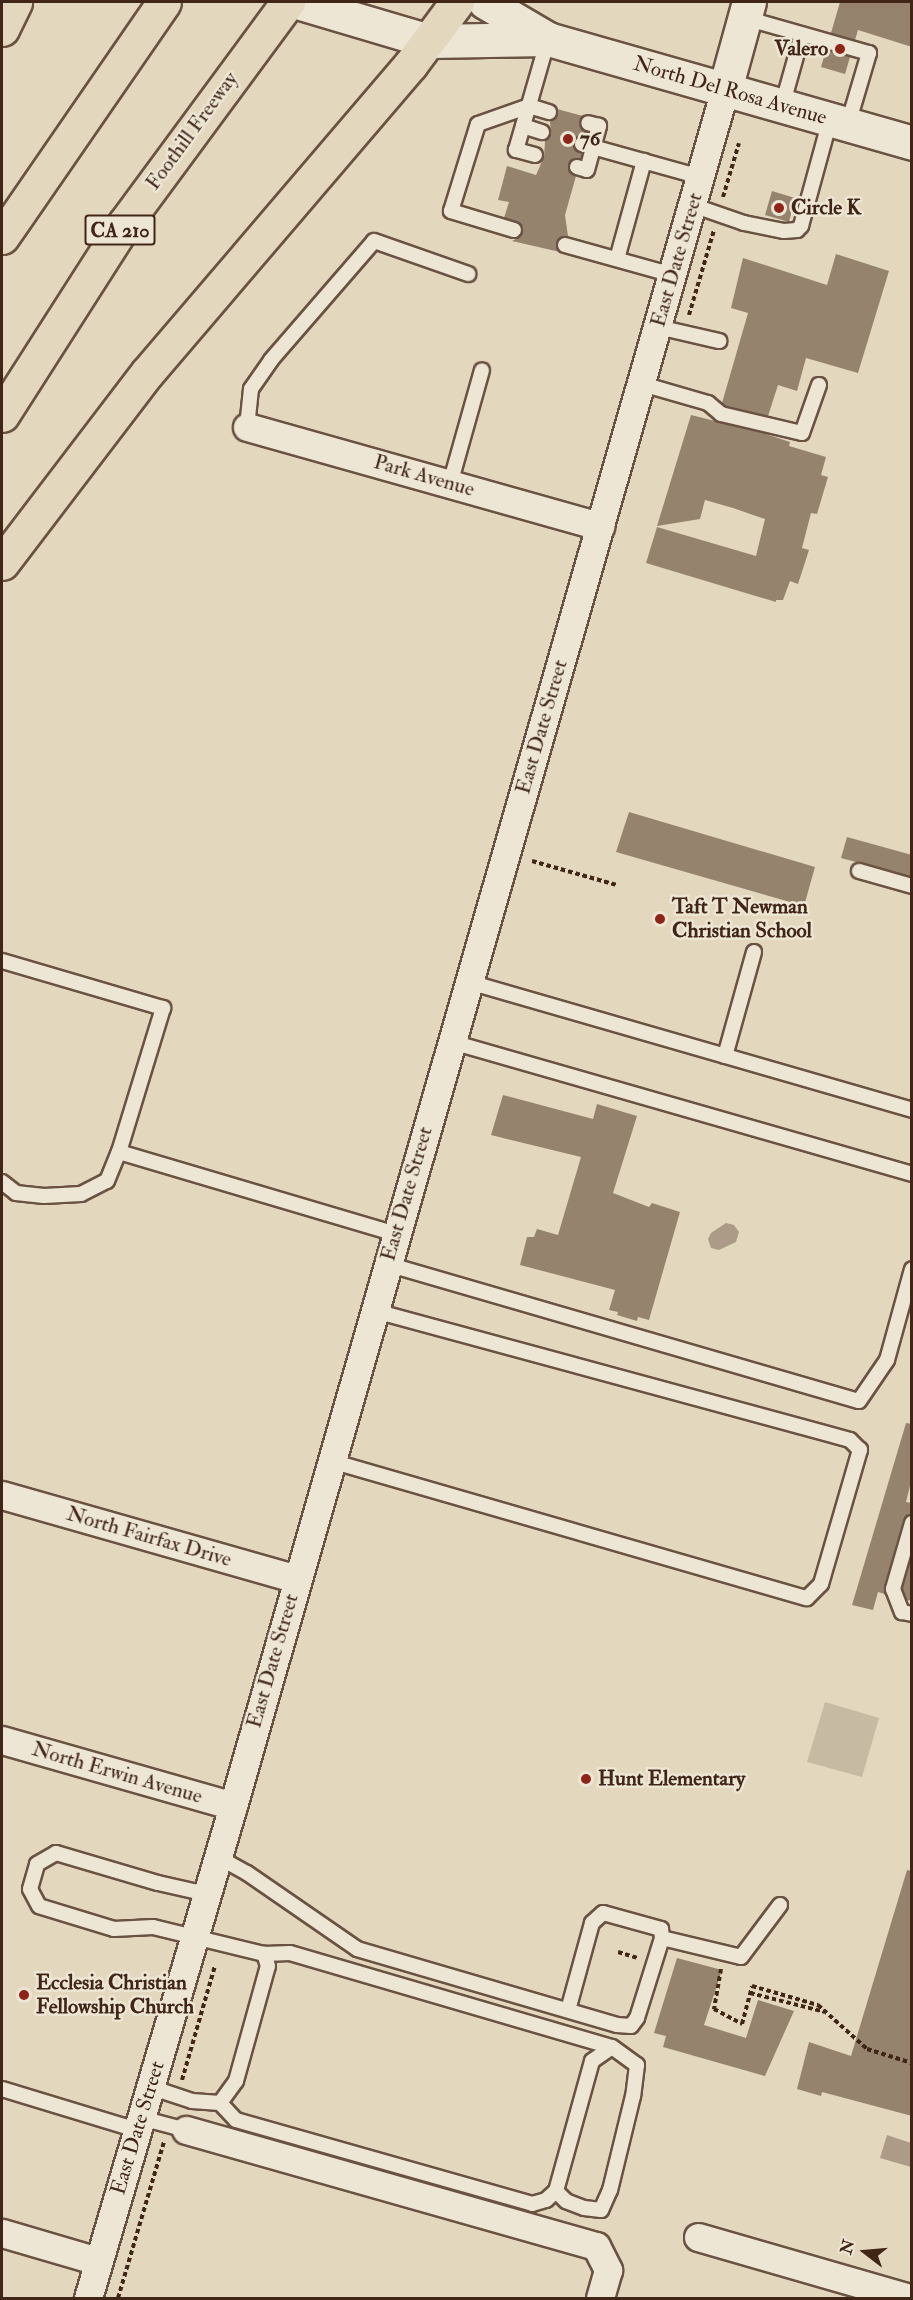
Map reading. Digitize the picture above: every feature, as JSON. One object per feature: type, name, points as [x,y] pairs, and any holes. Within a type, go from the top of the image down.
[{"type":"highway","points":[[2,29],[15,2]]},
{"type":"highway","name":"Foothill Freeway","points":[[2,415],[125,223],[288,2]]},
{"type":"highway","points":[[2,563],[147,373],[429,41],[457,2]]},
{"type":"highway","points":[[2,237],[157,11]]},
{"type":"main road","name":"North Del Rosa Avenue","points":[[297,2],[429,41],[548,39]]},
{"type":"main road","name":"North Del Rosa Avenue","points":[[485,2],[548,39],[912,143]]},
{"type":"main road","points":[[725,89],[747,10]]},
{"type":"street","name":"East Date Street","points":[[88,2298],[233,1806],[296,1578],[642,384],[725,89]]},
{"type":"street","name":"Park Avenue","points":[[247,427],[600,526]]},
{"type":"street","name":"North Fairfax Drive","points":[[2,1495],[296,1578]]},
{"type":"street","name":"North Erwin Avenue","points":[[2,1740],[233,1806]]},
{"type":"street","points":[[186,2130],[596,2246],[608,2270],[600,2298]]},
{"type":"street","points":[[2,2233],[98,2261]]},
{"type":"street","points":[[698,2237],[894,2296]]},
{"type":"lane","points":[[692,205],[744,223],[783,231],[797,230],[801,226],[839,122],[868,53],[802,35],[747,10]]},
{"type":"lane","points":[[782,106],[802,35]]},
{"type":"lane","points":[[535,155],[516,150],[548,39]]},
{"type":"lane","points":[[514,230],[451,211],[478,124],[529,106],[549,112]]},
{"type":"lane","points":[[577,167],[587,170],[588,146],[599,126],[588,123]]},
{"type":"lane","points":[[523,126],[542,132]]},
{"type":"lane","points":[[588,146],[700,177]]},
{"type":"lane","points":[[617,259],[644,161]]},
{"type":"lane","points":[[247,427],[251,389],[271,360],[374,241],[468,274]]},
{"type":"lane","points":[[565,245],[673,275]]},
{"type":"lane","points":[[658,327],[719,341]]},
{"type":"lane","points":[[450,484],[482,370]]},
{"type":"lane","points":[[642,384],[708,403],[721,414],[802,433],[819,385]]},
{"type":"lane","points":[[859,871],[912,886]]},
{"type":"lane","points":[[724,1056],[754,952]]},
{"type":"lane","points":[[2,961],[163,1008],[119,1152],[107,1181],[81,1194],[44,1196],[16,1193],[2,1182]]},
{"type":"lane","points":[[469,982],[912,1110]]},
{"type":"lane","points":[[452,1042],[912,1174]]},
{"type":"lane","points":[[119,1152],[396,1234]]},
{"type":"lane","points":[[387,1264],[860,1401],[887,1360],[912,1269]]},
{"type":"lane","points":[[331,1461],[807,1598],[821,1584],[860,1449],[849,1440],[374,1311]]},
{"type":"lane","points":[[912,1522],[893,1589],[902,1612],[912,1614]]},
{"type":"lane","points":[[207,1894],[158,1883],[56,1853],[37,1864],[30,1889],[39,1906],[114,1929],[153,1927],[264,1954],[290,1953],[612,2047],[637,2065],[633,2096],[610,2190],[601,2210],[584,2208],[566,2201],[556,2191]]},
{"type":"lane","points":[[218,1857],[248,1873],[357,1949],[617,2025],[631,2026],[637,2018],[662,1938],[661,1929],[603,1912],[592,1923],[568,2010]]},
{"type":"lane","points":[[662,1938],[741,1957],[780,1905]]},
{"type":"lane","points":[[220,2103],[236,2081],[268,1966],[264,1954]]},
{"type":"lane","points":[[150,2087],[192,2101],[220,2103],[236,2120],[532,2204],[546,2200],[556,2191],[592,2061],[612,2047]]},
{"type":"lane","points":[[2,2089],[139,2124],[186,2130]]},
{"type":"path","points":[[532,861],[617,885]]},
{"type":"path","points":[[618,1952],[654,1963]]},
{"type":"path","points":[[711,1964],[721,1967],[714,2009],[742,2024],[752,1986],[818,2005],[867,2049],[912,2063]]},
{"type":"path","points":[[750,1993],[826,2012]]},
{"type":"shaded area","points":[[726,1223],[734,1225],[739,1232],[736,1242],[719,1250],[711,1248],[708,1239],[711,1233]]},
{"type":"shaded area","points":[[825,1702],[879,1718],[862,1777],[807,1762]]},
{"type":"shaded area","points":[[887,2135],[911,2143],[911,2167],[880,2158]]},
{"type":"building","points":[[840,2],[912,2],[912,47],[858,30],[855,40],[831,33]]},
{"type":"building","points":[[826,50],[850,57],[845,74],[821,67]]},
{"type":"building","points":[[557,109],[583,116],[580,126],[588,132],[587,136],[579,135],[573,142],[575,150],[582,153],[581,159],[574,158],[568,165],[570,173],[576,176],[565,215],[568,236],[559,238],[556,243],[560,252],[512,241],[521,236],[523,227],[517,222],[504,218],[509,202],[498,200],[507,166],[536,175],[544,157],[545,141],[551,134],[550,121],[557,115]]},
{"type":"building","points":[[772,191],[795,198],[789,222],[765,215]]},
{"type":"building","points":[[836,254],[889,271],[858,373],[806,358],[797,391],[778,385],[768,416],[725,406],[722,403],[748,313],[731,308],[743,258],[827,285]]},
{"type":"building","points":[[691,415],[763,433],[790,442],[789,446],[826,457],[821,475],[828,477],[817,514],[811,513],[802,548],[809,550],[798,584],[790,581],[783,600],[776,600],[776,602],[646,563],[657,527],[756,556],[765,519],[733,508],[705,500],[700,519],[657,526]]},
{"type":"building","points":[[629,812],[815,867],[804,906],[616,852]]},
{"type":"building","points":[[847,837],[912,855],[912,877],[841,858]]},
{"type":"building","points":[[503,1095],[593,1119],[597,1104],[637,1116],[613,1193],[649,1207],[652,1203],[680,1212],[649,1320],[638,1317],[637,1321],[609,1310],[615,1290],[520,1265],[527,1237],[534,1237],[537,1229],[558,1235],[581,1157],[491,1135]]},
{"type":"building","points":[[906,1423],[912,1424],[912,1478],[906,1502],[912,1503],[912,1514],[903,1521],[884,1587],[885,1594],[878,1592],[873,1610],[852,1605]]},
{"type":"building","points":[[912,1557],[912,1601],[907,1600],[902,1589]]},
{"type":"building","points":[[907,1870],[912,1871],[912,2116],[822,2092],[821,2096],[797,2089],[809,2042],[851,2056]]},
{"type":"building","points":[[677,1958],[722,1970],[704,2025],[746,2038],[758,2000],[794,2011],[765,2076],[663,2047],[666,2036],[654,2033]]},
{"type":"place","name":"Valero","points":[[840,49]]},
{"type":"place","name":"76","points":[[568,139]]},
{"type":"place","name":"Circle K","points":[[779,208]]},
{"type":"place","name":"Taft T Newman Christian School","points":[[660,919]]},
{"type":"place","name":"Hunt Elementary","points":[[586,1779]]},
{"type":"place","name":"Ecclesia Christian Fellowship Church","points":[[24,1995]]}]
